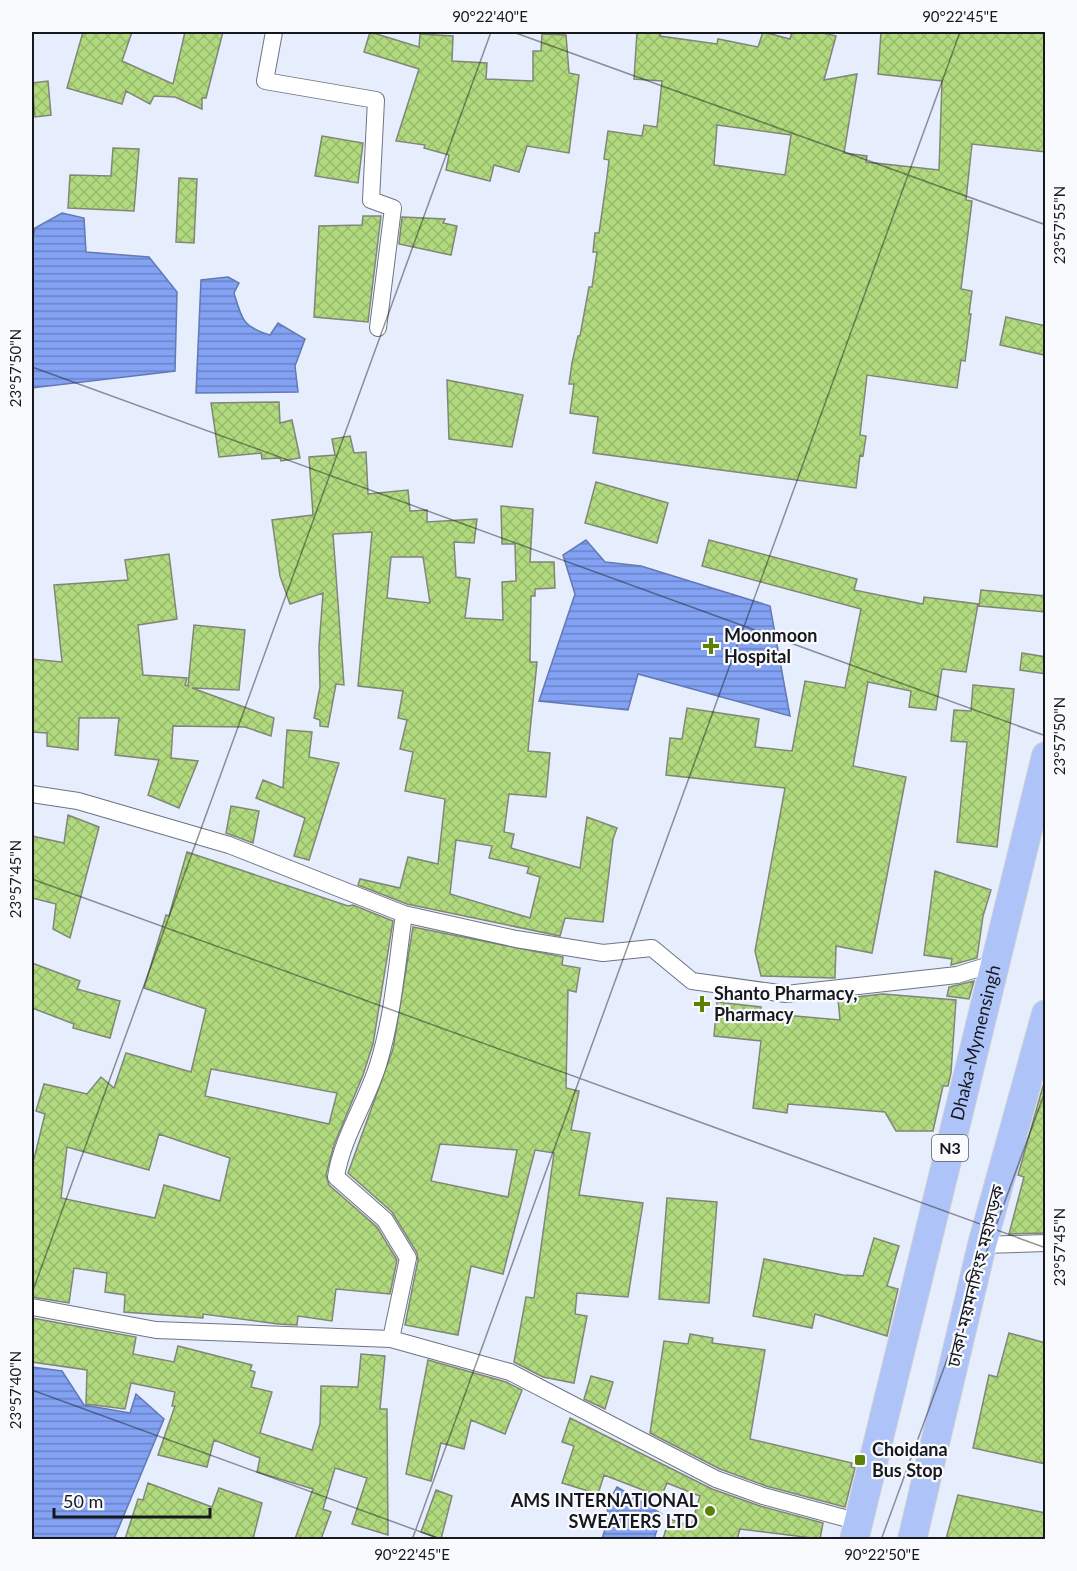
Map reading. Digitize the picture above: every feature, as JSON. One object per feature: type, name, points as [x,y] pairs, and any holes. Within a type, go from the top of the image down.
[{"type":"highway","name":"Dhaka-Mymensingh","points":[[856,1531],[993,964],[1046,756]]},
{"type":"highway","name":"ঢাকা-ময়মনসিংহ মহাসড়ক","points":[[912,1539],[982,1245],[1046,1014]]},
{"type":"street","points":[[274,32],[265,81],[376,100],[371,200],[393,208],[378,328]]},
{"type":"street","points":[[32,794],[78,801],[229,845],[404,914],[516,939],[603,953],[652,948],[692,981],[786,994],[957,975],[993,964]]},
{"type":"street","points":[[391,1339],[408,1258],[385,1220],[336,1177],[340,1158],[378,1065],[393,1001],[404,914]]},
{"type":"street","points":[[982,1245],[1046,1243]]},
{"type":"street","points":[[32,1307],[156,1330],[391,1339],[510,1372],[716,1479],[856,1531]]},
{"type":"water","points":[[62,213],[84,218],[86,252],[149,257],[177,292],[175,371],[32,388],[32,243],[35,228]]},
{"type":"water","points":[[228,277],[239,283],[234,293],[239,310],[249,325],[270,335],[278,323],[305,339],[295,366],[298,392],[196,393],[201,280]]},
{"type":"water","points":[[586,540],[605,562],[641,566],[770,606],[790,716],[638,674],[628,710],[539,701],[575,594],[563,555]]},
{"type":"water","points":[[32,1367],[62,1371],[84,1405],[130,1413],[136,1394],[164,1419],[114,1539],[32,1539]]},
{"type":"water","points":[[617,1487],[662,1514],[654,1539],[602,1539],[608,1519],[607,1505]]},
{"type":"building","points":[[83,32],[132,32],[122,61],[173,84],[185,32],[223,32],[206,98],[202,98],[202,109],[175,97],[154,96],[150,104],[126,91],[122,104],[67,88]]},
{"type":"building","points":[[370,32],[419,47],[420,34],[453,36],[452,61],[487,63],[486,79],[533,81],[533,51],[541,51],[542,34],[566,35],[569,73],[579,75],[569,153],[527,146],[519,172],[494,165],[490,181],[446,170],[449,155],[424,148],[425,145],[396,141],[419,69],[364,52]]},
{"type":"building","points":[[637,32],[661,32],[660,36],[717,44],[718,39],[758,47],[763,32],[790,39],[792,32],[819,32],[836,36],[824,80],[857,74],[844,153],[867,156],[866,162],[939,170],[942,81],[878,74],[881,32],[1046,32],[1046,152],[972,144],[966,200],[972,201],[961,289],[972,291],[969,314],[971,314],[965,361],[961,360],[957,388],[867,375],[860,435],[866,436],[863,456],[860,455],[856,488],[593,453],[598,417],[570,413],[574,384],[569,384],[572,363],[578,336],[580,336],[589,287],[592,287],[597,252],[593,252],[595,233],[599,233],[607,177],[609,160],[604,159],[608,131],[642,136],[644,125],[657,127],[662,81],[634,79]],"holes":[[[717,125],[791,135],[785,175],[714,165]]]},
{"type":"building","points":[[48,81],[51,115],[35,117],[32,83]]},
{"type":"building","points":[[322,136],[363,143],[358,183],[315,176]]},
{"type":"building","points":[[113,148],[139,149],[134,211],[68,208],[70,175],[111,176]]},
{"type":"building","points":[[179,178],[197,179],[194,243],[176,242]]},
{"type":"building","points":[[363,216],[381,216],[368,322],[314,317],[319,226],[362,225]]},
{"type":"building","points":[[402,217],[445,219],[443,223],[457,226],[451,255],[399,244]]},
{"type":"building","points":[[1006,317],[1046,326],[1044,355],[1000,345]]},
{"type":"building","points":[[447,380],[523,395],[512,447],[449,439]]},
{"type":"building","points":[[279,402],[280,423],[292,420],[300,458],[281,461],[280,458],[262,459],[261,453],[219,457],[211,403]]},
{"type":"building","points":[[350,436],[354,453],[366,452],[368,494],[408,490],[410,511],[427,510],[427,522],[477,519],[474,543],[454,542],[456,577],[470,579],[465,618],[503,620],[502,582],[516,581],[515,544],[502,544],[501,506],[533,509],[530,562],[554,562],[555,588],[535,589],[535,596],[531,596],[530,662],[537,662],[528,751],[550,753],[546,797],[509,794],[504,832],[514,834],[511,848],[580,868],[587,817],[617,828],[613,839],[603,922],[565,918],[560,936],[407,904],[358,885],[360,879],[400,888],[408,857],[438,864],[445,799],[405,791],[413,752],[400,749],[407,720],[398,718],[403,691],[358,686],[372,532],[333,534],[344,685],[336,684],[328,727],[320,726],[320,720],[314,718],[320,687],[319,647],[323,593],[290,604],[280,576],[272,520],[313,515],[309,457],[335,455],[332,439]],"holes":[[[391,557],[423,557],[430,603],[387,598]],[[456,840],[492,846],[489,858],[529,867],[527,873],[540,877],[530,918],[450,894]]]},
{"type":"building","points":[[596,482],[668,503],[657,543],[585,523]]},
{"type":"building","points":[[709,540],[857,579],[854,590],[923,604],[924,597],[978,604],[966,672],[942,669],[936,710],[909,707],[911,691],[868,682],[853,766],[906,777],[872,953],[836,946],[835,978],[761,976],[755,951],[785,788],[666,775],[670,738],[682,739],[687,708],[759,719],[755,747],[792,751],[805,681],[845,688],[861,609],[702,566]]},
{"type":"building","points":[[169,554],[177,619],[138,625],[143,675],[187,678],[185,685],[188,686],[194,625],[245,630],[239,690],[192,688],[274,718],[271,736],[245,727],[173,726],[171,758],[198,761],[179,808],[148,795],[159,760],[115,755],[119,718],[79,718],[78,750],[47,746],[47,733],[32,732],[32,659],[62,662],[54,585],[128,580],[125,560]]},
{"type":"building","points":[[981,590],[1046,596],[1046,612],[979,606]]},
{"type":"building","points":[[1022,653],[1046,657],[1046,674],[1020,670]]},
{"type":"building","points":[[973,685],[1014,689],[997,847],[957,842],[967,742],[951,741],[954,710],[971,711]]},
{"type":"building","points":[[287,730],[312,732],[309,757],[339,763],[309,860],[294,856],[305,818],[256,798],[263,780],[283,788]]},
{"type":"building","points":[[231,806],[259,811],[253,843],[226,833]]},
{"type":"building","points":[[68,815],[99,827],[70,938],[53,929],[56,904],[32,898],[32,836],[64,843]]},
{"type":"building","points":[[187,852],[348,906],[353,905],[393,921],[373,1044],[363,1075],[334,1145],[326,1175],[329,1185],[377,1227],[397,1260],[390,1294],[336,1289],[332,1321],[298,1316],[297,1325],[203,1314],[203,1318],[124,1312],[125,1295],[105,1292],[107,1273],[74,1268],[69,1303],[32,1297],[32,1159],[34,1159],[45,1114],[36,1111],[44,1084],[87,1094],[101,1077],[114,1088],[126,1053],[191,1072],[206,1009],[144,988],[166,915],[169,916]],"holes":[[[211,1069],[337,1093],[329,1124],[205,1096]],[[159,1134],[230,1158],[220,1201],[164,1185],[155,1218],[61,1198],[67,1147],[149,1170]]]},
{"type":"building","points":[[935,871],[991,890],[983,916],[977,958],[951,965],[952,959],[924,955]]},
{"type":"building","points":[[413,927],[563,957],[562,965],[580,968],[576,992],[568,990],[566,1088],[579,1091],[571,1130],[590,1133],[579,1195],[643,1203],[628,1297],[577,1293],[575,1314],[587,1316],[574,1383],[543,1377],[514,1362],[526,1297],[534,1298],[554,1153],[535,1150],[503,1274],[471,1266],[458,1335],[405,1325],[418,1260],[417,1253],[392,1212],[348,1173],[393,1049]],"holes":[[[440,1144],[517,1150],[508,1197],[431,1181]]]},
{"type":"building","points":[[32,963],[80,981],[77,989],[120,1001],[110,1038],[73,1028],[74,1024],[32,1008]]},
{"type":"building","points":[[974,981],[969,999],[947,996],[949,987]]},
{"type":"building","points":[[883,994],[956,1000],[951,1073],[948,1086],[943,1086],[933,1131],[896,1131],[885,1112],[788,1104],[787,1113],[753,1108],[761,1041],[714,1036],[717,1002],[761,1007],[761,1013],[840,1020],[838,999]]},
{"type":"building","points":[[1043,1086],[1046,1087],[1046,1233],[1009,1234],[1024,1177],[1018,1175]]},
{"type":"building","points":[[667,1198],[717,1202],[709,1303],[659,1299]]},
{"type":"building","points":[[874,1238],[899,1246],[887,1286],[898,1289],[887,1336],[815,1314],[812,1328],[753,1316],[764,1259],[843,1275],[863,1276]]},
{"type":"building","points":[[32,1318],[136,1337],[133,1354],[174,1362],[178,1346],[252,1365],[250,1370],[255,1372],[251,1387],[272,1392],[260,1433],[312,1450],[320,1424],[321,1386],[358,1387],[361,1354],[385,1356],[380,1409],[387,1409],[388,1535],[352,1524],[367,1478],[335,1468],[323,1509],[331,1512],[321,1539],[295,1539],[313,1489],[257,1472],[260,1458],[214,1440],[207,1467],[158,1455],[175,1406],[172,1406],[175,1392],[131,1383],[125,1409],[86,1404],[87,1370],[32,1362]]},
{"type":"building","points":[[1009,1333],[1046,1343],[1046,1464],[973,1448],[989,1375],[997,1377]]},
{"type":"building","points":[[690,1334],[713,1338],[712,1343],[765,1350],[750,1439],[852,1463],[851,1467],[855,1468],[845,1507],[766,1486],[720,1469],[650,1433],[664,1341],[688,1344]]},
{"type":"building","points":[[428,1360],[506,1382],[522,1390],[505,1434],[471,1420],[464,1449],[441,1443],[431,1481],[406,1474]]},
{"type":"building","points":[[591,1376],[613,1382],[605,1409],[584,1399]]},
{"type":"building","points":[[570,1418],[712,1489],[760,1506],[823,1523],[820,1539],[740,1529],[737,1539],[663,1539],[669,1519],[691,1526],[700,1496],[667,1483],[661,1497],[604,1475],[598,1494],[562,1483],[574,1446],[562,1442]]},
{"type":"building","points":[[148,1483],[212,1507],[219,1488],[262,1503],[253,1539],[125,1539],[138,1499],[143,1500]]},
{"type":"building","points":[[436,1490],[452,1496],[441,1539],[421,1532]]},
{"type":"building","points":[[958,1495],[1046,1513],[1046,1539],[946,1539]]},
{"type":"place","name":"Moonmoon Hospital","points":[[711,646]]},
{"type":"place","name":"Shanto Pharmacy, Pharmacy","points":[[702,1004]]},
{"type":"place","name":"Choidana Bus Stop","points":[[860,1460]]},
{"type":"place","name":"AMS INTERNATIONAL SWEATERS LTD","points":[[710,1511]]}]
